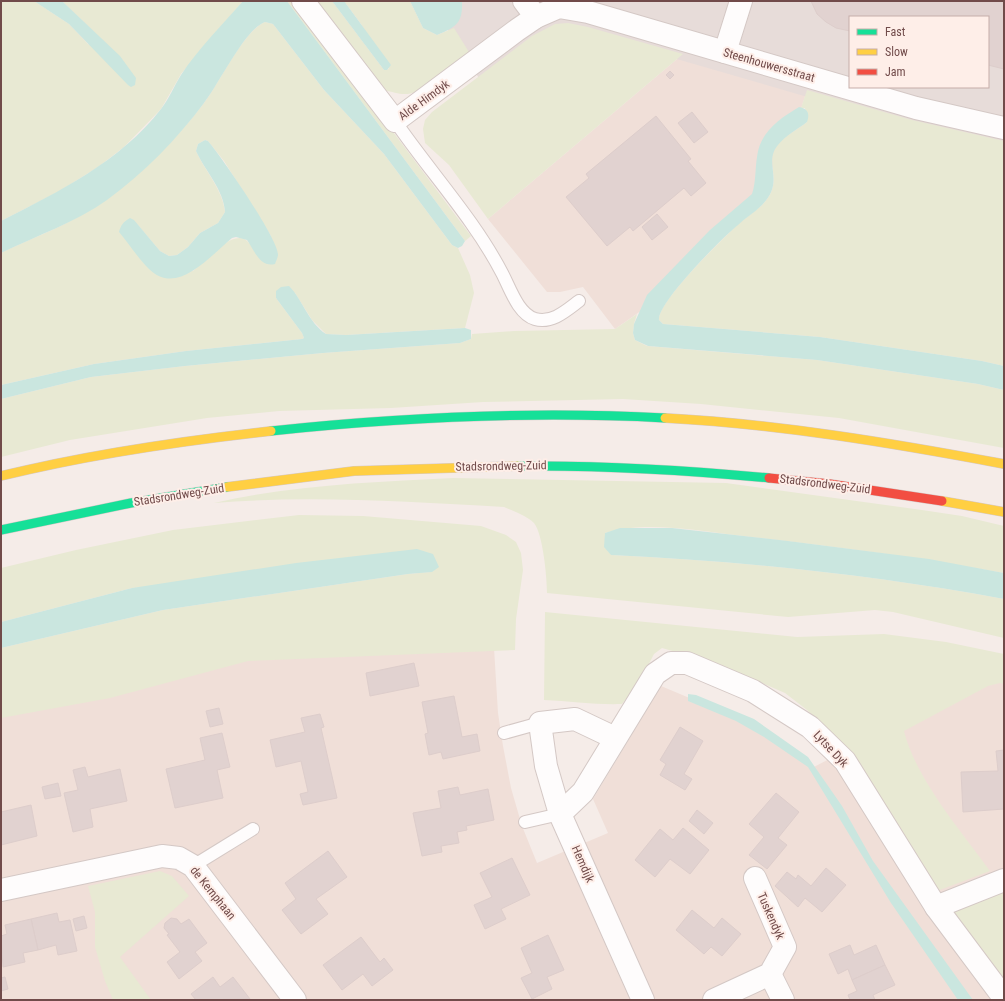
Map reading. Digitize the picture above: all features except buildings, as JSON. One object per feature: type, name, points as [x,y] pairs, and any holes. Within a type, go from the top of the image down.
[{"type":"main road","points":[[1,476],[89,456],[182,442],[354,422],[576,415],[699,421],[832,434],[1004,464]]},
{"type":"main road","name":"Stadsrondweg-Zuid","points":[[1,530],[131,503],[245,484],[354,471],[470,466],[584,465],[709,472],[830,484],[910,495],[1004,512]]},
{"type":"street","name":"Alde Himdyk","points":[[303,1],[395,121],[530,9]]},
{"type":"street","points":[[725,52],[741,1]]},
{"type":"street","name":"Steenhouwersstraat","points":[[530,9],[559,6],[588,12],[916,108],[1004,128]]},
{"type":"street","name":"Lytse Dyk","points":[[560,814],[583,792],[654,674],[671,663],[687,663],[754,691],[810,727],[845,761],[936,907],[1004,998]]},
{"type":"street","points":[[540,723],[575,719],[616,738]]},
{"type":"street","name":"Hemdijk","points":[[540,723],[546,766],[560,814],[643,1000]]},
{"type":"street","name":"de Kemphaan","points":[[1,890],[162,856],[179,858],[193,866],[295,1000]]},
{"type":"street","name":"Tuskendyk","points":[[755,878],[785,947],[770,974]]},
{"type":"street","points":[[936,907],[1004,880]]},
{"type":"street","points":[[714,1000],[770,974],[783,1000]]},
{"type":"lane","points":[[395,121],[476,231],[498,265],[520,306],[526,314],[535,319],[546,320],[579,302]]},
{"type":"lane","points":[[504,733],[540,723]]},
{"type":"lane","points":[[525,822],[560,814]]},
{"type":"lane","points":[[193,866],[253,828]]},
{"type":"shaded area","points":[[435,1],[1004,1],[1004,230],[811,98],[649,51],[526,151],[442,21]]},
{"type":"shaded area","points":[[683,54],[807,90],[799,115],[762,188],[648,306],[615,329],[583,287],[560,292],[547,292],[488,219]]},
{"type":"shaded area","points":[[494,648],[498,713],[511,788],[522,826],[537,863],[608,833],[593,799],[661,686],[737,718],[812,768],[997,671],[1004,673],[1004,1000],[1,1000],[1,713],[257,650]]},
{"type":"green space","points":[[1,1],[34,1],[69,24],[88,44],[120,57],[62,1],[243,1],[181,74],[161,109],[124,147],[98,167],[58,192],[1,221]]},
{"type":"green space","points":[[287,1],[295,1],[471,236],[465,241]]},
{"type":"green space","points":[[313,1],[332,1],[384,70],[389,69],[361,24],[344,1],[410,1],[423,28],[437,35],[454,28],[469,52],[413,93],[405,94],[384,90]]},
{"type":"green space","points":[[265,22],[273,24],[324,90],[384,154],[452,245],[458,248],[470,275],[474,293],[465,328],[346,335],[326,334],[312,320],[295,293],[276,298],[302,333],[304,338],[302,339],[186,351],[94,364],[1,385],[1,253],[81,215],[115,191],[147,165],[191,120],[210,94],[240,46],[257,27]],"holes":[[[205,140],[208,141],[224,161],[271,236],[249,243],[243,239],[236,238],[228,241],[220,246],[193,271],[119,232],[137,224],[160,251],[169,256],[177,255],[188,247],[200,233],[218,223],[225,212],[224,204],[217,188],[196,151],[198,144]]]},
{"type":"green space","points":[[568,23],[588,27],[683,54],[488,219],[449,165],[425,143],[423,129],[425,120],[432,112],[532,36],[555,24]]},
{"type":"green space","points":[[807,90],[912,120],[1004,141],[1004,366],[982,361],[820,337],[663,324],[659,320],[661,311],[678,286],[741,221],[761,206],[769,197],[774,181],[772,159],[774,151],[781,141],[807,122],[805,108],[801,108]]},
{"type":"green space","points":[[637,314],[633,333],[635,340],[647,346],[817,360],[978,384],[1004,390],[1004,448],[839,418],[701,404],[623,399],[483,402],[391,408],[279,411],[207,418],[70,440],[1,457],[1,399],[91,377],[185,366],[323,353],[460,343],[471,339],[472,334],[514,331],[615,329]]},
{"type":"green space","points":[[453,478],[726,483],[962,516],[1004,526],[1004,573],[874,552],[691,529],[638,527],[605,533],[611,555],[710,561],[808,570],[955,590],[1004,599],[1004,638],[893,612],[875,610],[788,617],[547,593],[544,556],[540,536],[534,523],[504,507],[323,499],[214,503],[303,488]]},
{"type":"green space","points":[[299,515],[363,516],[481,526],[506,535],[516,542],[521,553],[523,570],[516,619],[515,650],[248,661],[110,698],[1,718],[1,648],[163,610],[408,574],[431,572],[132,588],[1,622],[1,568],[76,550],[173,530]]},
{"type":"green space","points":[[545,612],[797,637],[884,634],[946,642],[1004,654],[1004,684],[1000,683],[988,686],[904,731],[918,768],[929,786],[953,822],[990,871],[937,891],[845,747],[807,710],[785,693],[721,665],[662,648],[654,654],[639,683],[622,704],[544,700]]},
{"type":"green space","points":[[160,871],[172,876],[189,896],[120,957],[151,1000],[113,1000],[105,981],[95,947],[95,912],[88,886]]},
{"type":"green space","points":[[1004,891],[1004,984],[950,912]]},
{"type":"water","points":[[34,1],[62,1],[120,56],[136,78],[135,85],[131,87],[128,85],[69,24]]},
{"type":"water","points":[[243,1],[287,1],[465,241],[462,246],[458,248],[452,245],[384,154],[324,90],[273,24],[265,22],[249,35],[210,94],[183,130],[134,179],[95,208],[1,253],[1,221],[66,187],[87,174],[108,160],[145,128],[167,101],[187,66]]},
{"type":"water","points":[[332,1],[344,1],[391,65],[387,70],[384,70]]},
{"type":"water","points":[[410,1],[462,1],[460,19],[454,27],[437,35],[423,28]]},
{"type":"water","points":[[799,107],[808,112],[807,122],[784,139],[774,152],[772,159],[774,181],[769,197],[758,209],[741,222],[719,243],[692,271],[668,300],[661,312],[659,320],[663,324],[820,337],[982,361],[1004,366],[1004,390],[978,384],[817,360],[648,346],[635,340],[633,333],[634,324],[647,295],[710,230],[752,194],[757,157],[762,140],[766,133],[784,116]]},
{"type":"water","points":[[205,140],[208,141],[225,163],[260,216],[276,246],[278,255],[275,264],[270,265],[265,263],[261,261],[247,240],[236,237],[232,238],[193,271],[182,276],[171,278],[160,276],[149,269],[119,232],[123,224],[130,218],[134,220],[160,251],[169,256],[177,255],[188,247],[200,233],[218,223],[225,212],[224,204],[218,188],[196,151],[198,144]]},
{"type":"water","points":[[289,286],[310,317],[326,334],[346,335],[465,328],[471,330],[471,339],[460,343],[323,353],[185,366],[91,377],[1,399],[1,385],[94,364],[186,351],[302,339],[304,338],[302,333],[276,298],[276,291],[281,287]]},
{"type":"water","points":[[620,528],[672,528],[929,559],[1004,573],[1004,599],[955,590],[808,570],[710,561],[611,555],[604,547],[605,533]]},
{"type":"water","points":[[417,549],[433,554],[439,567],[432,572],[408,574],[163,610],[1,648],[1,622],[132,588],[296,563]]},
{"type":"water","points":[[688,694],[696,695],[754,719],[808,757],[842,806],[873,861],[973,1000],[958,1000],[891,903],[808,767],[764,737],[736,721],[688,701]]},
{"type":"traffic: fast","points":[[271,431],[369,422],[517,415],[665,418]]},
{"type":"traffic: fast","points":[[518,466],[581,466],[644,469],[769,478]]},
{"type":"traffic: fast","points":[[1,530],[131,503],[227,487]]},
{"type":"traffic: slow","points":[[665,418],[750,425],[835,435],[1004,464]]},
{"type":"traffic: slow","points":[[1,476],[68,461],[135,449],[271,431]]},
{"type":"traffic: slow","points":[[227,487],[354,471],[518,466]]},
{"type":"traffic: slow","points":[[942,501],[1004,512]]},
{"type":"traffic: jam","points":[[769,478],[830,484],[942,501]]}]
